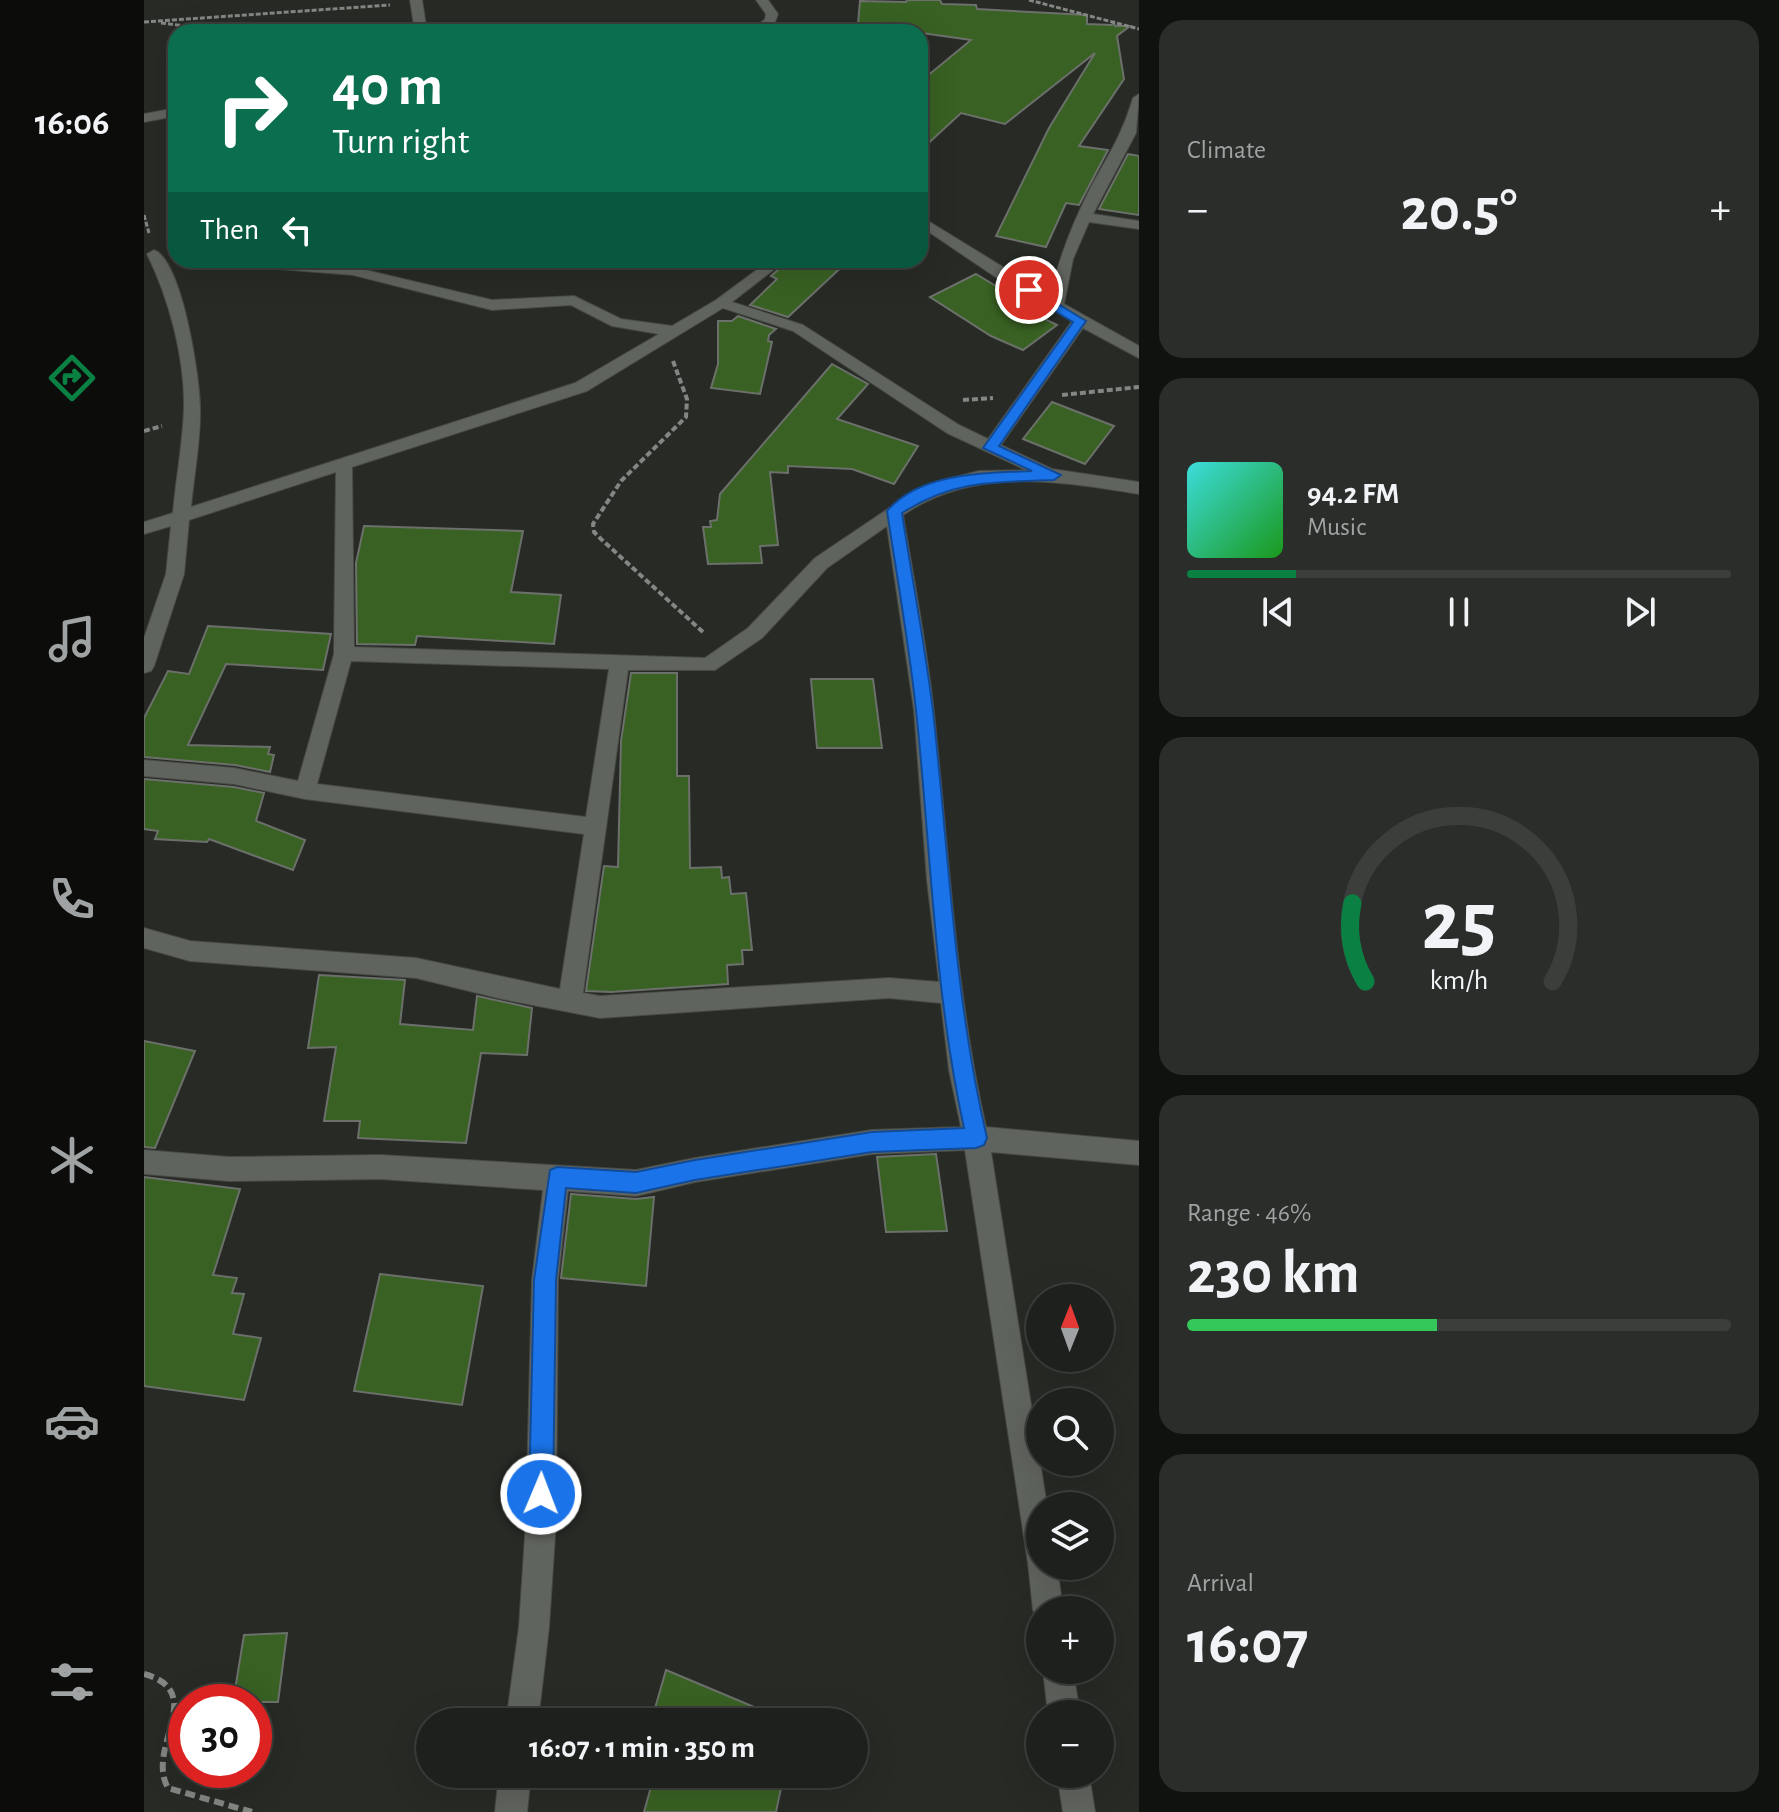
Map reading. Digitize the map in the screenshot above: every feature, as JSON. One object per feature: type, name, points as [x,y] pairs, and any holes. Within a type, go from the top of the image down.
[{"type":"street","points":[[416,0],[420,24]]},
{"type":"street","points":[[762,0],[772,14],[766,24]]},
{"type":"street","points":[[1056,305],[1066,259],[1084,217],[1097,189],[1134,134],[1139,98]]},
{"type":"street","points":[[144,118],[168,114]]},
{"type":"street","points":[[1084,217],[1139,225]]},
{"type":"street","points":[[928,225],[1002,275],[1139,353]]},
{"type":"street","points":[[144,666],[175,574],[192,407],[180,317],[170,285],[149,254]]},
{"type":"street","points":[[316,268],[353,271],[492,305],[574,300],[617,323],[668,335]]},
{"type":"street","points":[[144,528],[581,387],[721,303],[768,268]]},
{"type":"street","points":[[721,303],[798,328],[914,405],[990,448],[1054,475]]},
{"type":"street","points":[[990,448],[1080,321]]},
{"type":"street","points":[[305,791],[344,654],[344,464]]},
{"type":"street","points":[[344,654],[704,666],[755,633],[821,563],[919,496],[979,477],[1054,475],[1139,488]]},
{"type":"street","points":[[894,511],[924,710],[938,880],[961,1070],[976,1138],[1030,1492]]},
{"type":"street","points":[[570,1002],[619,664]]},
{"type":"street","points":[[144,768],[234,776],[305,791],[596,827]]},
{"type":"street","points":[[144,938],[190,951],[416,968],[600,1007],[889,988],[952,994]]},
{"type":"street","points":[[144,1162],[229,1169],[380,1167],[636,1183],[695,1170],[872,1142],[976,1138],[1139,1153]]},
{"type":"street","points":[[524,1708],[539,1551],[545,1280],[557,1178]]},
{"type":"street","points":[[511,1812],[514,1788]]},
{"type":"street","points":[[1075,1788],[1079,1812]]},
{"type":"path","points":[[1029,0],[1139,29]]},
{"type":"path","points":[[168,25],[144,22],[401,2]]},
{"type":"path","points":[[668,335],[683,384],[688,409],[686,417],[621,481],[593,524],[594,532],[726,653]]},
{"type":"path","points":[[914,405],[1103,393],[1139,387]]},
{"type":"path","points":[[144,1674],[165,1680],[174,1691],[174,1704],[161,1755],[159,1771],[162,1782],[171,1791],[252,1812]]},
{"type":"building","points":[[940,0],[942,4],[976,5],[977,9],[1087,15],[1087,24],[1112,25],[1114,22],[1115,26],[1130,26],[1117,36],[1124,79],[1079,146],[1108,150],[1079,205],[1066,203],[1046,247],[996,236],[1049,128],[1095,53],[1005,124],[961,113],[928,144],[928,75],[971,40],[928,34],[928,24],[858,24],[860,1]]},
{"type":"building","points":[[1128,154],[1139,156],[1139,215],[1099,209]]},
{"type":"building","points":[[780,268],[840,268],[788,317],[750,305],[777,279],[771,276]]},
{"type":"building","points":[[976,274],[1014,297],[1008,301],[1057,325],[1023,350],[991,336],[930,297]]},
{"type":"building","points":[[738,316],[776,329],[769,335],[768,341],[772,342],[760,394],[711,388],[718,364],[718,321],[732,321]]},
{"type":"building","points":[[832,364],[868,384],[837,419],[918,446],[894,484],[852,469],[788,466],[788,473],[770,472],[778,545],[760,546],[762,563],[708,564],[703,527],[711,527],[710,521],[717,520],[720,494]]},
{"type":"building","points":[[1052,402],[1114,426],[1085,464],[1023,439]]},
{"type":"building","points":[[364,526],[523,531],[511,592],[561,595],[554,644],[417,636],[415,645],[357,644],[356,563]]},
{"type":"building","points":[[208,626],[331,634],[323,670],[226,664],[188,745],[270,747],[268,754],[274,755],[270,772],[235,765],[144,757],[144,718],[168,671],[189,674]]},
{"type":"building","points":[[631,673],[677,673],[677,776],[689,776],[690,868],[721,867],[722,878],[729,877],[731,894],[746,893],[752,950],[742,950],[743,964],[727,965],[728,984],[586,991],[604,866],[618,867],[621,741]]},
{"type":"building","points":[[811,679],[873,679],[882,748],[817,748]]},
{"type":"building","points":[[144,779],[234,787],[264,793],[256,821],[305,840],[293,870],[209,839],[207,842],[155,839],[158,831],[144,829]]},
{"type":"building","points":[[319,975],[405,980],[400,1024],[473,1030],[477,996],[532,1008],[527,1055],[481,1053],[466,1143],[358,1138],[360,1121],[324,1121],[336,1047],[308,1048]]},
{"type":"building","points":[[144,1041],[195,1051],[155,1148],[144,1147]]},
{"type":"building","points":[[936,1154],[947,1231],[886,1232],[877,1157]]},
{"type":"building","points":[[144,1177],[240,1189],[213,1275],[237,1278],[232,1293],[244,1294],[233,1334],[261,1338],[244,1400],[144,1386]]},
{"type":"building","points":[[571,1194],[636,1199],[654,1197],[646,1286],[561,1278]]},
{"type":"building","points":[[380,1274],[483,1286],[462,1405],[354,1391]]},
{"type":"building","points":[[287,1633],[278,1702],[272,1702],[272,1684],[236,1684],[244,1635]]},
{"type":"building","points":[[666,1670],[757,1708],[655,1708]]},
{"type":"building","points":[[651,1788],[781,1788],[776,1812],[644,1812]]},
{"type":"route","points":[[541,1494],[545,1280],[557,1178],[636,1183],[695,1170],[872,1142],[976,1138],[961,1070],[938,880],[924,710],[894,511],[919,496],[979,477],[1054,475],[990,448],[1080,321],[1029,290]]}]
